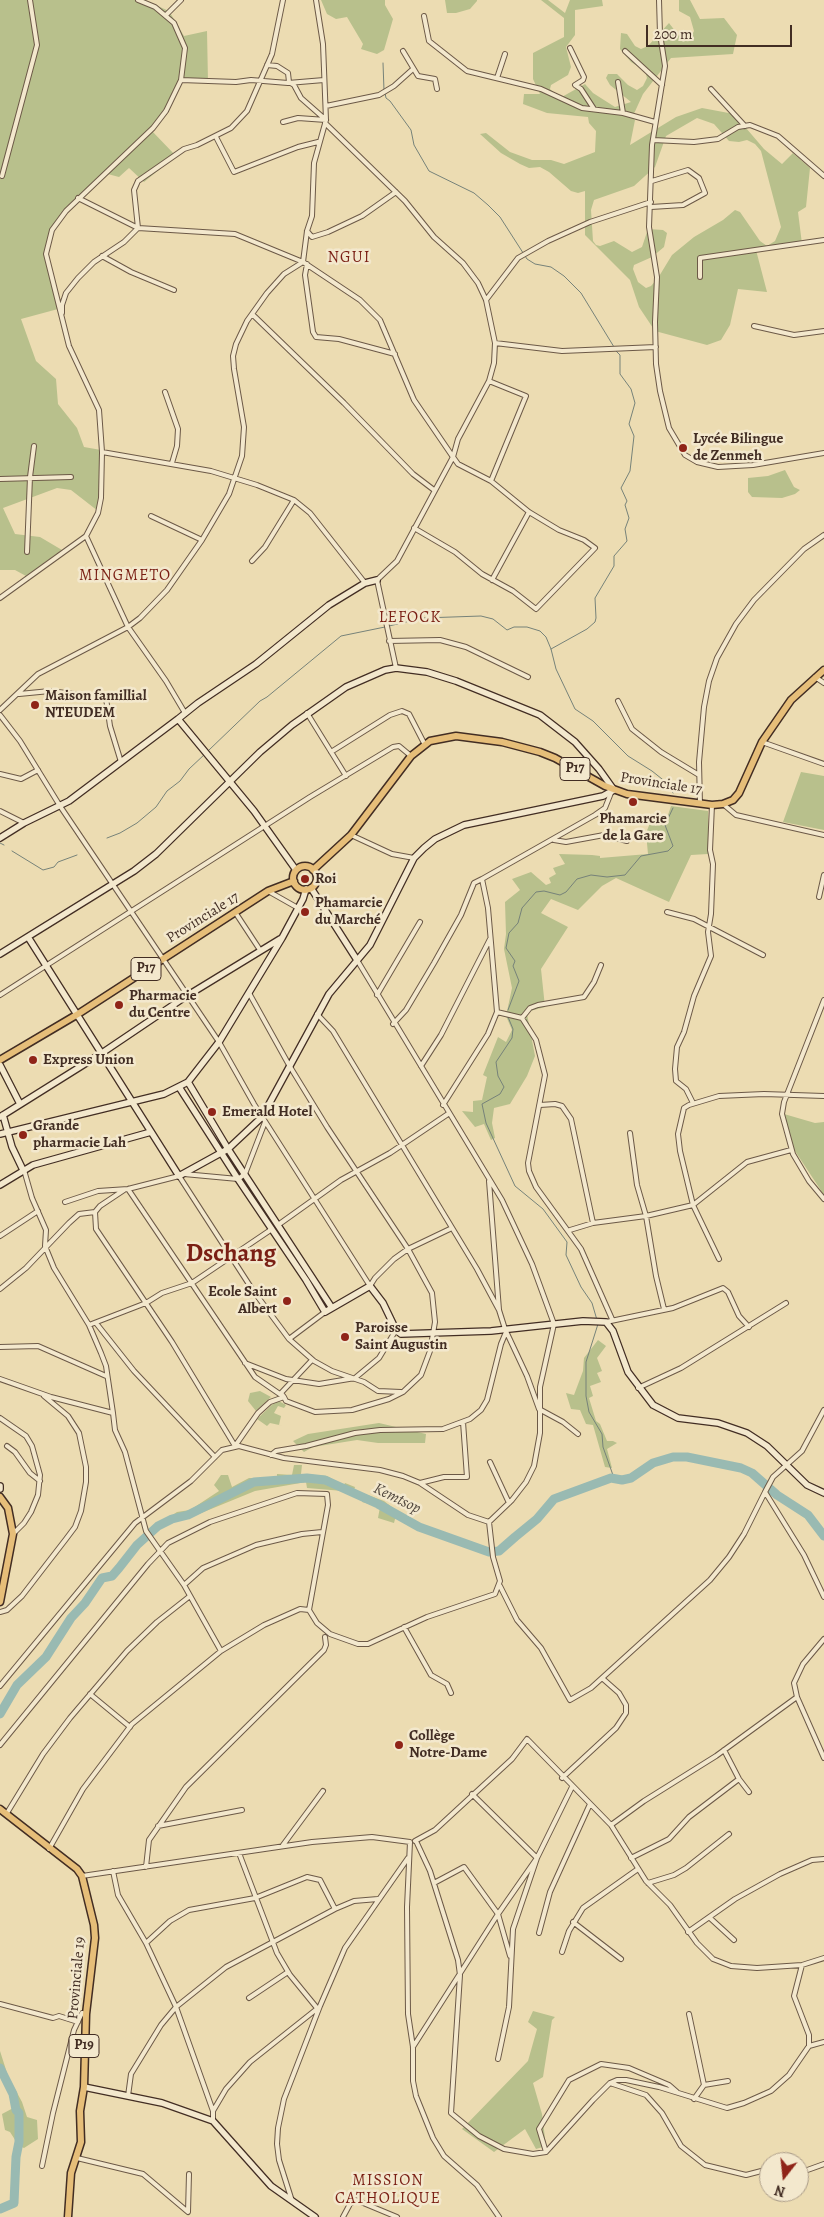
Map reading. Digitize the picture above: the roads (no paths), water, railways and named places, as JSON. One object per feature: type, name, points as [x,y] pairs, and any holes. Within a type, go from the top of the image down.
[{"type":"main road","points":[[723,804],[733,800],[739,793],[762,742],[791,700],[824,670]]},
{"type":"main road","name":"Provinciale 17","points":[[313,870],[351,835],[411,756],[425,745],[440,738],[456,736],[502,742],[555,758],[612,792],[700,804],[723,804]]},
{"type":"main road","points":[[304,866],[313,870],[316,879],[308,888],[301,889],[294,882],[296,870],[304,866]]},
{"type":"main road","name":"Provinciale 17","points":[[0,1060],[78,1014],[162,958],[268,892],[294,882]]},
{"type":"main road","points":[[0,1497],[8,1508],[13,1534],[0,1602]]},
{"type":"main road","points":[[0,1809],[82,1876]]},
{"type":"main road","name":"Provinciale 19","points":[[68,2217],[71,2173],[81,2142],[80,2112],[84,2087],[86,2014],[95,1938],[82,1876]]},
{"type":"street","points":[[2,176],[37,45],[30,0]]},
{"type":"street","points":[[0,598],[86,536],[98,513],[101,498],[102,452],[99,410],[69,346],[46,254],[48,238],[66,211],[153,128],[166,111],[180,80],[185,48],[174,22],[155,6],[138,0]]},
{"type":"street","points":[[166,15],[181,0]]},
{"type":"street","points":[[138,228],[134,190],[138,181],[184,149],[216,137],[231,128],[247,111],[272,54],[283,0]]},
{"type":"street","points":[[316,0],[323,44],[326,120],[318,142],[314,163],[312,216],[307,231],[305,263],[313,332],[316,337],[339,340],[394,354]]},
{"type":"street","points":[[659,0],[660,34],[665,66],[653,140],[651,204],[648,226],[657,277],[656,347],[660,391],[669,428],[685,455],[707,465],[737,466],[824,453]]},
{"type":"street","points":[[424,16],[430,41],[467,71],[542,89],[582,108],[623,113],[655,122]]},
{"type":"street","points":[[570,48],[584,77],[575,85],[581,89],[594,109]]},
{"type":"street","points":[[625,50],[662,84]]},
{"type":"street","points":[[403,51],[418,76],[436,79],[437,89]]},
{"type":"street","points":[[497,78],[505,54]]},
{"type":"street","points":[[0,838],[24,823],[60,806],[185,713],[256,664],[329,605],[366,583],[377,580],[396,561],[452,457],[458,440],[489,381],[494,363],[495,342],[490,312],[486,300],[471,274],[434,237],[396,192],[326,123],[326,120],[301,98],[292,83],[289,82],[288,73],[277,66],[267,65]]},
{"type":"street","points":[[326,106],[379,95],[394,86],[413,69]]},
{"type":"street","points":[[180,80],[260,80],[292,83],[324,80]]},
{"type":"street","points":[[618,82],[623,113]]},
{"type":"street","points":[[711,89],[745,126]]},
{"type":"street","points":[[283,122],[298,118],[326,120]]},
{"type":"street","points":[[653,140],[694,142],[718,138],[738,127],[750,125],[778,136],[824,176]]},
{"type":"street","points":[[216,137],[234,172],[298,147],[318,142]]},
{"type":"street","points":[[486,300],[518,258],[548,241],[625,209],[651,204],[683,205],[705,192],[699,178],[688,170],[652,181]]},
{"type":"street","points":[[307,231],[312,237],[328,232],[362,216],[396,192]]},
{"type":"street","points":[[78,198],[138,228],[235,234],[305,263],[372,310],[385,328],[414,400],[458,464],[491,481],[529,512],[559,530],[590,543],[594,546],[594,550],[536,608],[492,580],[454,552],[414,528]]},
{"type":"street","points":[[62,319],[62,305],[66,293],[78,278],[102,256],[124,242],[138,228]]},
{"type":"street","points":[[700,277],[700,258],[824,240]]},
{"type":"street","points":[[102,256],[131,272],[174,290]]},
{"type":"street","points":[[0,710],[38,674],[128,627],[140,618],[167,590],[202,540],[236,479],[242,456],[244,427],[233,356],[236,344],[252,314],[284,274],[305,263]]},
{"type":"street","points":[[252,314],[344,403],[413,474],[434,490]]},
{"type":"street","points":[[754,326],[794,335],[824,331]]},
{"type":"street","points":[[495,342],[562,351],[656,347]]},
{"type":"street","points":[[489,381],[526,396],[491,481]]},
{"type":"street","points":[[165,392],[178,430],[177,446],[172,462]]},
{"type":"street","points":[[27,552],[30,477],[34,446]]},
{"type":"street","points":[[102,452],[172,462],[236,479],[294,500],[310,513],[366,583]]},
{"type":"street","points":[[0,478],[71,477]]},
{"type":"street","points":[[252,562],[266,547],[294,500]]},
{"type":"street","points":[[492,580],[529,512]]},
{"type":"street","points":[[151,516],[202,540]]},
{"type":"street","points":[[700,804],[699,775],[704,707],[709,681],[717,658],[736,624],[754,600],[804,550],[824,535]]},
{"type":"street","points":[[86,536],[128,627],[166,681],[185,713]]},
{"type":"street","points":[[377,580],[388,641],[396,668]]},
{"type":"street","points":[[388,641],[440,640],[466,647],[528,677]]},
{"type":"street","points":[[0,954],[114,885],[156,854],[260,752],[307,713],[346,687],[367,676],[396,668],[427,672],[456,681],[540,715],[575,742],[600,768],[612,792]]},
{"type":"street","points":[[815,678],[824,683]]},
{"type":"street","points":[[18,694],[50,690],[106,698],[118,697]]},
{"type":"street","points":[[106,698],[110,726],[121,762]]},
{"type":"street","points":[[618,701],[632,729],[661,752],[699,775]]},
{"type":"street","points":[[331,752],[390,715],[402,711],[409,714],[425,745]]},
{"type":"street","points":[[307,713],[346,776]]},
{"type":"street","points":[[0,715],[219,1042],[263,1119],[370,1286],[383,1303],[396,1330],[410,1334],[506,1331],[554,1324],[606,1320],[664,1309],[723,1288],[728,1292],[739,1316],[749,1327]]},
{"type":"street","points":[[178,719],[231,782],[296,870]]},
{"type":"street","points":[[762,742],[824,764]]},
{"type":"street","points":[[0,995],[393,747],[399,746],[411,756]]},
{"type":"street","points":[[0,774],[21,779],[38,770]]},
{"type":"street","points":[[394,1024],[406,1010],[434,964],[461,915],[474,883],[554,840],[605,808],[612,792]]},
{"type":"street","points":[[182,1175],[238,1179],[245,1174],[263,1119],[289,1065],[317,1014],[329,994],[370,945],[414,858],[435,839],[464,825],[612,792]]},
{"type":"street","points":[[723,804],[736,815],[824,834]]},
{"type":"street","points":[[693,1104],[686,1089],[675,1077],[676,1051],[684,1032],[694,996],[711,956],[709,926],[712,805]]},
{"type":"street","points":[[0,811],[24,823]]},
{"type":"street","points":[[11,818],[12,830]]},
{"type":"street","points":[[351,835],[392,854],[414,858]]},
{"type":"street","points":[[554,840],[566,842],[604,835],[627,841]]},
{"type":"street","points":[[819,897],[824,875]]},
{"type":"street","points":[[443,1104],[488,1034],[497,1012],[488,908],[482,878]]},
{"type":"street","points":[[0,1134],[133,1101],[180,1087],[188,1082],[219,1042],[282,938],[308,888],[357,960],[448,1114],[502,1200],[549,1306],[554,1324],[540,1386],[540,1433],[534,1466],[526,1482],[509,1503],[489,1522]]},
{"type":"street","points":[[268,892],[298,908]]},
{"type":"street","points":[[235,912],[260,950]]},
{"type":"street","points":[[667,912],[694,919],[763,955]]},
{"type":"street","points":[[377,995],[420,922]]},
{"type":"street","points":[[28,937],[102,1051],[151,1132],[182,1175],[231,1255],[289,1339],[312,1360],[332,1371],[355,1378],[378,1391],[403,1392]]},
{"type":"street","points":[[421,1066],[441,1035],[491,937]]},
{"type":"street","points":[[221,1650],[184,1585],[146,1531],[125,1452],[115,1430],[106,1366],[89,1326],[54,1268],[45,1246],[46,1230],[2,1116],[100,1055],[102,1051],[187,996],[282,938]]},
{"type":"street","points":[[522,1018],[527,1011],[538,1005],[584,997],[594,982],[601,965]]},
{"type":"street","points":[[248,993],[289,1065],[408,1250],[432,1293],[435,1322],[428,1357],[421,1375],[403,1392],[370,1405],[333,1412],[315,1412],[302,1408],[286,1401],[281,1393],[312,1360]]},
{"type":"street","points":[[824,1000],[787,1096],[782,1114],[791,1150],[809,1181],[824,1199]]},
{"type":"street","points":[[497,1012],[522,1018],[536,1040],[544,1064],[545,1075],[528,1163],[529,1171],[536,1187],[570,1230],[591,1269],[606,1320],[613,1331],[624,1363],[638,1388],[653,1405],[663,1412],[686,1419],[718,1423],[747,1434],[767,1446],[785,1466],[807,1484],[824,1493]]},
{"type":"street","points":[[317,1014],[333,1031],[478,1268],[499,1310],[539,1409],[563,1422],[578,1434]]},
{"type":"street","points":[[0,1065],[20,1104]]},
{"type":"street","points":[[188,1082],[228,1150],[332,1308]]},
{"type":"street","points":[[180,1087],[325,1312]]},
{"type":"street","points":[[719,1259],[693,1205],[678,1134],[682,1112],[689,1104],[719,1096],[824,1096]]},
{"type":"street","points":[[540,1105],[555,1104],[562,1106],[571,1119],[593,1223]]},
{"type":"street","points":[[89,1326],[146,1303],[162,1293],[192,1283],[315,1198],[448,1114]]},
{"type":"street","points":[[65,1202],[98,1190],[126,1189],[182,1175],[228,1150],[263,1119]]},
{"type":"street","points":[[0,1185],[24,1170],[40,1163],[151,1132]]},
{"type":"street","points":[[630,1133],[637,1185],[646,1216],[656,1276],[664,1309]]},
{"type":"street","points":[[570,1230],[593,1223],[646,1216],[693,1205],[747,1162],[791,1150]]},
{"type":"street","points":[[488,1178],[499,1310]]},
{"type":"street","points":[[0,1289],[26,1268],[45,1246],[79,1214],[95,1212],[126,1189]]},
{"type":"street","points":[[126,1189],[255,1377],[284,1397]]},
{"type":"street","points":[[0,1236],[38,1212]]},
{"type":"street","points":[[95,1212],[94,1223],[99,1235],[146,1303],[229,1432],[236,1446]]},
{"type":"street","points":[[289,1339],[325,1312],[370,1286],[384,1268],[408,1250],[452,1228]]},
{"type":"street","points":[[638,1388],[681,1368],[786,1303]]},
{"type":"street","points":[[96,1322],[134,1371],[215,1457]]},
{"type":"street","points":[[245,1363],[292,1380],[319,1384],[355,1378],[379,1358],[396,1330]]},
{"type":"street","points":[[271,1455],[276,1451],[355,1434],[380,1430],[443,1429],[462,1422],[481,1410],[487,1400],[506,1331]]},
{"type":"street","points":[[0,1347],[38,1346],[106,1376]]},
{"type":"street","points":[[0,1379],[42,1394],[113,1413]]},
{"type":"street","points":[[0,1612],[7,1610],[22,1596],[66,1539],[75,1527],[82,1504],[86,1482],[86,1467],[79,1433],[68,1416],[42,1394]]},
{"type":"street","points":[[236,1446],[258,1413],[270,1402],[284,1397]]},
{"type":"street","points":[[489,1522],[493,1557],[500,1586],[517,1620],[541,1648],[570,1700],[580,1695],[602,1678],[710,1580],[729,1557],[744,1534],[771,1480],[802,1451],[824,1410]]},
{"type":"street","points":[[0,1418],[26,1436],[38,1462],[40,1481],[38,1495],[24,1523],[13,1534]]},
{"type":"street","points":[[420,1483],[444,1477],[467,1477],[462,1422]]},
{"type":"street","points":[[7,1446],[15,1452],[30,1473],[40,1481]]},
{"type":"street","points":[[0,1686],[142,1518],[185,1486],[222,1450],[236,1446],[271,1455],[380,1470],[403,1476],[420,1483],[468,1515],[489,1522]]},
{"type":"street","points":[[490,1462],[509,1503]]},
{"type":"street","points":[[765,1491],[804,1555],[824,1597]]},
{"type":"street","points":[[0,1745],[126,1590],[168,1543],[210,1522],[297,1493],[327,1494],[328,1504],[309,1610],[317,1623],[330,1634],[358,1644],[379,1641],[404,1627],[482,1600],[495,1594],[500,1586]]},
{"type":"street","points":[[184,1585],[203,1568],[256,1545],[302,1534],[322,1532]]},
{"type":"street","points":[[6,1814],[42,1754],[90,1694],[127,1651],[157,1622],[190,1596]]},
{"type":"street","points":[[50,1849],[83,1789],[130,1726],[221,1650],[300,1609],[309,1610]]},
{"type":"street","points":[[404,1627],[430,1675],[447,1684],[451,1693]]},
{"type":"street","points":[[146,1867],[149,1840],[186,1787],[324,1650],[326,1645],[325,1637]]},
{"type":"street","points":[[824,1639],[797,1674],[794,1682],[798,1697],[824,1758]]},
{"type":"street","points":[[562,1778],[616,1728],[626,1713],[626,1705],[619,1693],[602,1678]]},
{"type":"street","points":[[90,1694],[130,1726]]},
{"type":"street","points":[[611,1825],[644,1801],[724,1750],[798,1697]]},
{"type":"street","points":[[82,1876],[284,1845],[372,1837],[410,1842],[416,1841],[435,1830],[512,1758],[527,1739],[562,1778],[611,1825],[648,1883],[670,1905],[688,1932],[713,1959],[731,1966],[757,1968],[802,1964],[824,1958]]},
{"type":"street","points":[[724,1750],[739,1779],[749,1792]]},
{"type":"street","points":[[632,1858],[669,1839],[693,1814],[739,1779]]},
{"type":"street","points":[[498,2059],[509,2007],[513,1928],[537,1858],[572,1787]]},
{"type":"street","points":[[284,1845],[322,1791]]},
{"type":"street","points":[[472,1794],[537,1858]]},
{"type":"street","points":[[539,1933],[550,1892],[590,1804]]},
{"type":"street","points":[[158,1826],[242,1810]]},
{"type":"street","points":[[648,1883],[686,1868],[729,1834]]},
{"type":"street","points":[[416,1841],[434,1884],[458,1960],[460,1975],[451,2113],[473,2131],[504,2149],[533,2154],[546,2152],[610,2084],[626,2080],[659,2087],[727,2108],[758,2098],[785,2079],[809,2046],[809,2035],[798,2012],[794,1996],[802,1964]]},
{"type":"street","points":[[410,1842],[408,2014],[413,2047],[413,2081],[416,2096],[433,2138],[444,2156],[477,2185],[499,2217]]},
{"type":"street","points":[[239,1853],[272,1943],[288,1972],[318,2007]]},
{"type":"street","points":[[293,2203],[279,2160],[278,2128],[284,2100],[318,2007],[348,1943],[378,1898],[409,1858]]},
{"type":"street","points":[[413,2047],[498,1914],[537,1858]]},
{"type":"street","points":[[688,1932],[735,1900],[780,1874],[812,1860],[824,1859]]},
{"type":"street","points":[[434,1884],[464,1868],[498,1914],[512,1960]]},
{"type":"street","points":[[562,1952],[573,1922],[583,1908],[638,1869]]},
{"type":"street","points":[[113,1871],[118,1895],[146,1943],[176,2007],[213,2111],[213,2121]]},
{"type":"street","points":[[146,1943],[170,1920],[189,1910],[255,1898],[307,1877],[315,1877],[324,1886],[335,1909]]},
{"type":"street","points":[[128,2096],[131,2074],[137,2061],[176,2007],[226,1967],[335,1909],[354,1901],[378,1898]]},
{"type":"street","points":[[710,1918],[734,1940]]},
{"type":"street","points":[[573,1922],[620,1959]]},
{"type":"street","points":[[249,1998],[288,1972]]},
{"type":"street","points":[[0,2004],[53,2018],[59,2016],[78,2022]]},
{"type":"street","points":[[213,2111],[226,2089],[250,2062],[318,2007]]},
{"type":"street","points":[[42,2166],[55,2104],[78,2022],[82,2014],[86,2014]]},
{"type":"street","points":[[689,2014],[704,2085]]},
{"type":"street","points":[[809,2046],[824,2042]]},
{"type":"street","points":[[546,2152],[539,2129],[564,2088],[569,2080],[601,2064],[630,2068],[669,2085],[680,2095]]},
{"type":"street","points":[[694,2099],[704,2085],[728,2082]]},
{"type":"street","points":[[610,2084],[646,2095],[662,2113],[681,2146],[705,2165],[746,2175],[759,2172]]},
{"type":"street","points":[[84,2087],[191,2112],[213,2121],[256,2172],[293,2203],[315,2217]]},
{"type":"street","points":[[77,2158],[143,2174],[188,2212],[188,2174]]},
{"type":"street","points":[[809,2169],[824,2164]]},
{"type":"street","points":[[343,2217],[350,2204],[356,2200],[397,2217]]},
{"type":"waterway","points":[[383,63],[384,90]]},
{"type":"waterway","points":[[385,93],[386,98],[411,130],[414,145],[429,171],[474,193],[500,217],[527,259],[535,264],[551,267],[564,276],[581,293],[614,347]]},
{"type":"waterway","points":[[551,649],[587,629],[595,622],[595,598],[614,566],[614,556],[627,541],[625,529],[629,518],[625,505],[627,501],[621,488],[630,471],[634,436],[629,424],[635,403],[631,389],[620,374],[620,355],[616,351]]},
{"type":"waterway","points":[[389,626],[423,618],[481,616],[493,619],[507,630],[514,627],[527,627],[540,631],[546,637],[556,669],[575,709],[593,721],[628,756],[667,783],[673,793]]},
{"type":"waterway","points":[[208,751],[260,701],[341,636],[385,627]]},
{"type":"waterway","points":[[107,838],[137,823],[156,807],[167,791],[180,781],[189,769],[205,754]]},
{"type":"waterway","points":[[508,1010],[519,981],[513,966],[515,961],[506,948],[509,933],[518,923],[522,908],[536,892],[544,891],[560,895],[566,892],[577,879],[591,875],[607,877],[625,875],[641,856],[668,851],[673,846],[665,825],[673,808]]},
{"type":"waterway","points":[[0,843],[4,845]]},
{"type":"waterway","points":[[12,851],[43,870],[54,867],[58,862],[77,855]]},
{"type":"waterway","points":[[508,1017],[513,1029],[512,1038],[496,1062],[498,1076],[504,1087],[500,1094],[482,1104],[486,1123],[515,1186],[543,1209],[567,1242],[566,1255],[581,1287],[592,1303],[597,1320]]},
{"type":"waterway","points":[[598,1324],[586,1362],[586,1396],[589,1412],[602,1434],[603,1447],[614,1478]]},
{"type":"waterway","name":"Kemtsop","points":[[0,1714],[17,1685],[46,1657],[71,1618],[85,1603],[102,1578],[112,1576],[137,1545],[158,1526],[172,1519],[188,1515],[254,1482],[307,1478],[325,1480],[378,1504],[419,1527],[489,1552],[499,1551],[537,1519],[554,1499],[611,1478],[622,1480],[631,1478],[653,1463],[673,1457],[687,1457],[741,1468],[752,1473],[777,1495],[808,1515],[824,1536]]},
{"type":"waterway","points":[[0,2068],[13,2094],[16,2110],[19,2113],[19,2142],[16,2157],[14,2203],[0,2209]]},
{"type":"place","name":"Lycée Bilingue de Zenmeh","points":[[683,448]]},
{"type":"place","name":"Maison famillial NTEUDEM","points":[[35,705]]},
{"type":"place","name":"Phamarcie de la Gare","points":[[633,802]]},
{"type":"place","name":"Roi","points":[[305,879]]},
{"type":"place","name":"Phamarcie du Marché","points":[[305,912]]},
{"type":"place","name":"Pharmacie du Centre","points":[[119,1005]]},
{"type":"place","name":"Express Union","points":[[33,1060]]},
{"type":"place","name":"Emerald Hotel","points":[[212,1112]]},
{"type":"place","name":"Grande pharmacie Lah","points":[[23,1135]]},
{"type":"place","name":"Ecole Saint Albert","points":[[287,1301]]},
{"type":"place","name":"Paroisse Saint Augustin","points":[[345,1337]]},
{"type":"place","name":"Collège Notre-Dame","points":[[399,1745]]},
{"type":"district","name":"NGUI","points":[[349,258]]},
{"type":"district","name":"MINGMETO","points":[[125,576]]},
{"type":"district","name":"LEFOCK","points":[[410,618]]},
{"type":"district","name":"Dschang","points":[[231,1255]]},
{"type":"district","name":"MISSION CATHOLIQUE","points":[[388,2190]]}]
